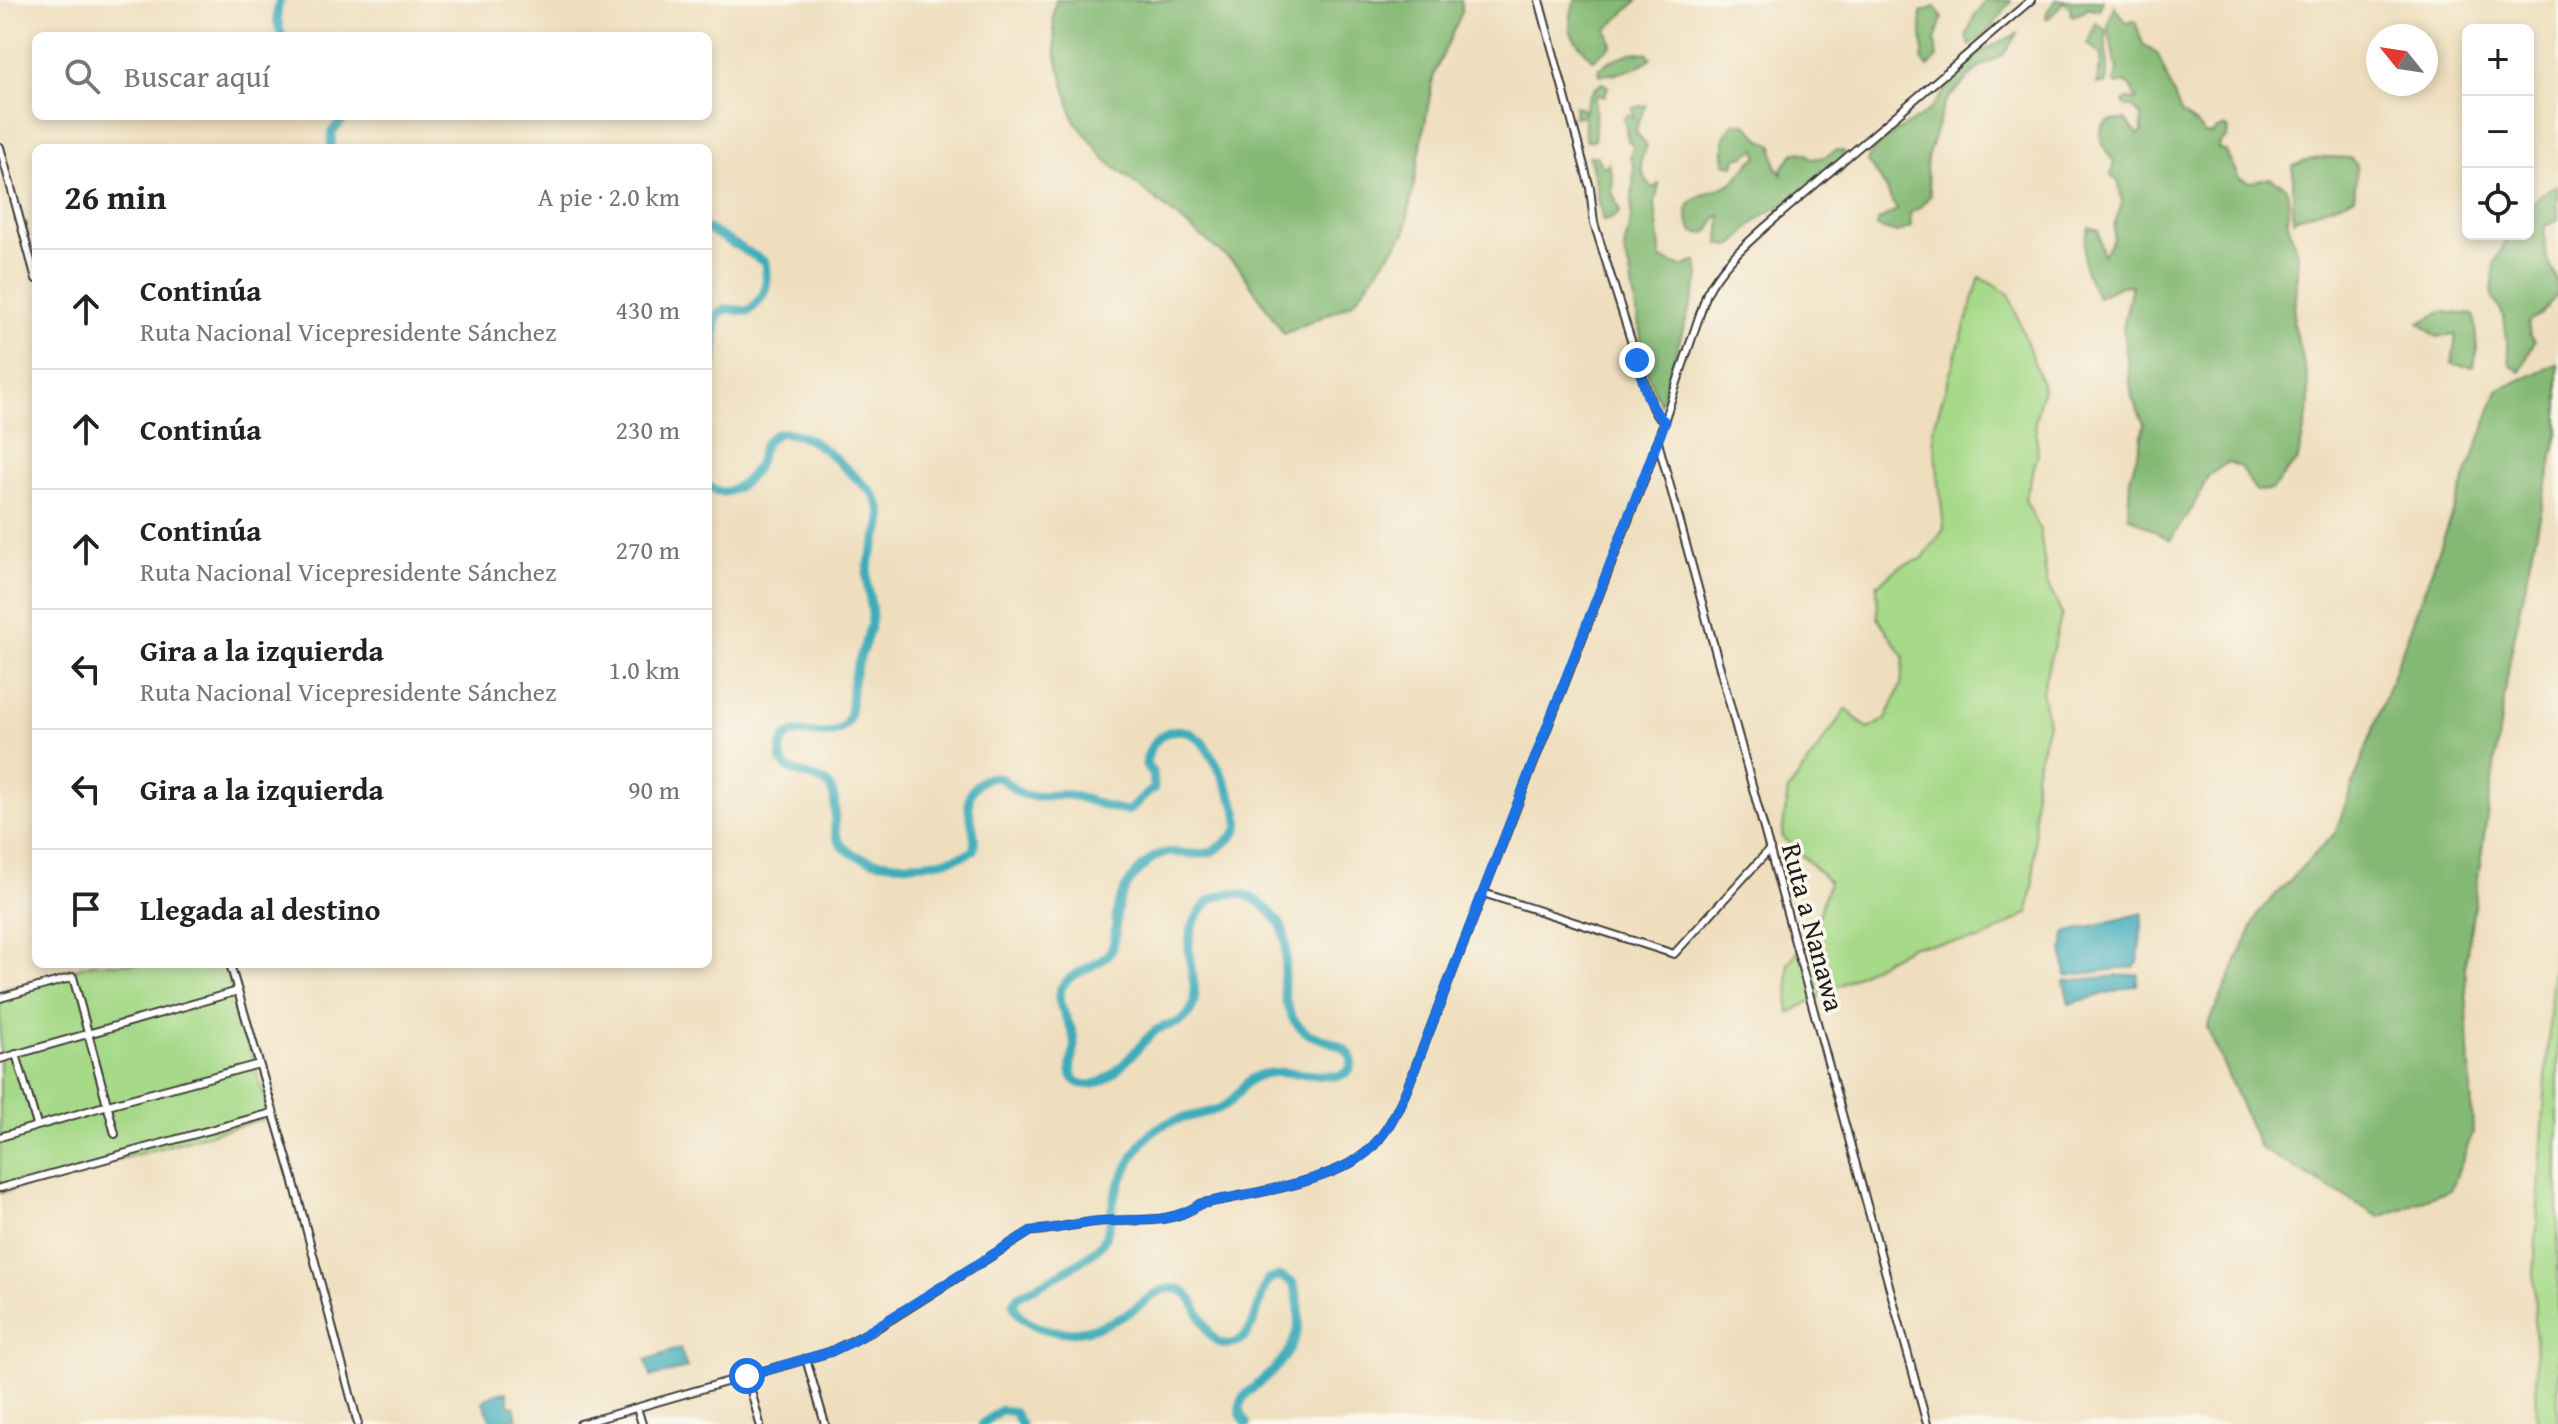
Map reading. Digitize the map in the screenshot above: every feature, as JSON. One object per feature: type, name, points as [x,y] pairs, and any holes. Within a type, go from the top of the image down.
[{"type":"street","points":[[1539,0],[1590,188],[1594,223],[1652,407],[1665,422]]},
{"type":"street","points":[[580,1424],[830,1352],[874,1330],[1031,1231],[1104,1221],[1161,1220],[1188,1213],[1200,1204],[1329,1172],[1351,1163],[1375,1143],[1395,1116],[1407,1089],[1648,469],[1707,293],[1722,269],[1764,228],[2031,0]]},
{"type":"street","points":[[0,147],[32,264]]},
{"type":"street","name":"Ruta a Nanawa","points":[[1658,442],[1927,1424]]},
{"type":"street","points":[[1648,469],[1657,465],[1665,470]]},
{"type":"street","points":[[1483,893],[1674,954],[1770,849]]},
{"type":"street","points":[[231,968],[293,1179],[358,1424]]},
{"type":"street","points":[[0,998],[73,977],[115,1134]]},
{"type":"street","points":[[0,1059],[238,991]]},
{"type":"street","points":[[16,1054],[37,1125]]},
{"type":"street","points":[[0,1137],[259,1064]]},
{"type":"street","points":[[0,1188],[272,1113]]},
{"type":"street","points":[[806,1359],[825,1424]]},
{"type":"street","points":[[747,1376],[760,1424]]},
{"type":"street","points":[[637,1408],[642,1424]]},
{"type":"green space","points":[[1056,0],[1461,0],[1462,12],[1434,74],[1405,233],[1353,303],[1284,334],[1238,266],[1106,160],[1074,120],[1056,54],[1053,14]]},
{"type":"green space","points":[[1575,0],[1638,0],[1607,29],[1612,45],[1593,60],[1579,45],[1570,27]]},
{"type":"green space","points":[[1985,0],[2011,0],[1988,32],[1970,46],[1966,37],[1974,16]]},
{"type":"green space","points":[[2056,0],[2103,0],[2099,10],[2087,7],[2074,16],[2071,15],[2070,6],[2063,2],[2046,18]]},
{"type":"green space","points":[[2114,5],[2126,23],[2135,21],[2143,44],[2158,55],[2181,113],[2200,127],[2204,134],[2213,134],[2223,127],[2228,129],[2219,149],[2226,152],[2239,178],[2250,182],[2271,178],[2286,187],[2289,200],[2287,219],[2298,258],[2293,324],[2307,377],[2309,406],[2298,459],[2271,490],[2256,491],[2240,467],[2228,462],[2208,476],[2193,507],[2170,540],[2128,516],[2130,478],[2144,424],[2132,397],[2123,328],[2132,285],[2120,286],[2098,297],[2084,263],[2089,227],[2098,230],[2103,255],[2114,238],[2114,226],[2122,203],[2119,182],[2111,176],[2114,162],[2102,140],[2101,128],[2111,121],[2125,119],[2138,135],[2142,132],[2141,116],[2123,102],[2127,99],[2137,100],[2130,86],[2125,82],[2114,83],[2118,67],[2108,25]]},
{"type":"green space","points":[[1935,7],[1942,18],[1935,41],[1937,58],[1928,67],[1922,60],[1921,12]]},
{"type":"green space","points":[[2096,23],[2107,31],[2108,71],[2105,84],[2097,84],[2101,57],[2087,44]]},
{"type":"green space","points":[[2017,34],[2004,54],[1975,71],[1945,102],[1927,158],[1931,195],[1910,213],[1911,227],[1897,233],[1877,227],[1878,221],[1897,210],[1880,178],[1867,162],[1871,153],[1885,139],[1929,110],[1963,65]]},
{"type":"green space","points":[[1634,52],[1646,53],[1651,57],[1628,70],[1600,75],[1599,69],[1609,61]]},
{"type":"green space","points":[[1603,83],[1608,87],[1604,97],[1598,95],[1595,99],[1594,140],[1586,141],[1584,120],[1583,117],[1574,117],[1575,106],[1584,113],[1590,95]]},
{"type":"green space","points":[[1646,105],[1636,132],[1647,146],[1641,162],[1645,178],[1653,188],[1659,184],[1655,204],[1661,259],[1682,267],[1697,261],[1699,278],[1660,404],[1647,373],[1624,249],[1631,218],[1634,167],[1630,157],[1633,146],[1628,140],[1624,118],[1628,114],[1634,118],[1632,108]]},
{"type":"green space","points":[[1734,122],[1748,125],[1761,140],[1773,145],[1776,168],[1782,175],[1781,169],[1795,152],[1806,153],[1812,159],[1825,157],[1836,150],[1844,151],[1842,172],[1812,188],[1792,205],[1778,207],[1764,215],[1736,243],[1728,246],[1719,244],[1721,215],[1715,219],[1710,230],[1701,233],[1693,232],[1687,213],[1688,207],[1697,198],[1731,183],[1758,157],[1756,149],[1736,158],[1734,166],[1724,163],[1724,137]]},
{"type":"green space","points":[[1588,156],[1596,156],[1602,166],[1608,163],[1613,177],[1612,191],[1620,212],[1611,219],[1603,221]]},
{"type":"green space","points":[[2326,157],[2350,158],[2357,165],[2354,197],[2293,220],[2293,166]]},
{"type":"green space","points":[[2558,185],[2558,220],[2545,226],[2544,239],[2550,266],[2557,278],[2558,294],[2540,315],[2528,323],[2530,335],[2535,341],[2520,372],[2510,364],[2504,316],[2492,297],[2494,263],[2507,240],[2534,240],[2534,201]]},
{"type":"green space","points":[[1980,277],[2009,294],[2043,387],[2035,421],[2038,454],[2025,499],[2040,530],[2047,583],[2062,614],[2042,690],[2048,723],[2035,773],[2034,881],[2028,913],[1981,940],[1911,946],[1789,1013],[1788,963],[1812,935],[1829,882],[1782,836],[1788,791],[1846,709],[1868,729],[1886,719],[1901,685],[1904,657],[1878,618],[1877,585],[1901,566],[1922,559],[1944,529],[1933,429]]},
{"type":"green space","points":[[2442,312],[2474,315],[2477,349],[2473,367],[2452,364],[2456,335],[2437,337],[2419,323]]},
{"type":"green space","points":[[2558,363],[2558,432],[2510,658],[2465,967],[2473,1132],[2451,1190],[2380,1217],[2260,1148],[2207,1028],[2259,912],[2335,833],[2498,390]]},
{"type":"green space","points":[[2558,928],[2558,1424],[2537,1424],[2534,1273],[2554,948]]},
{"type":"green space","points":[[78,968],[225,968],[270,1117],[0,1193],[0,991]]},
{"type":"water","points":[[2143,913],[2138,963],[2134,967],[2066,976],[2063,955],[2065,933]]},
{"type":"water","points":[[2138,974],[2137,985],[2069,1004],[2064,981]]},
{"type":"water","points":[[680,1348],[687,1368],[651,1377],[646,1360]]},
{"type":"water","points":[[507,1392],[517,1418],[492,1424],[483,1401],[494,1394]]},
{"type":"waterway","points":[[280,0],[277,18],[281,32]]},
{"type":"waterway","points":[[331,144],[332,132],[342,120]]},
{"type":"waterway","points":[[712,231],[765,262],[766,278],[763,294],[749,311],[727,309],[718,314],[712,366]]},
{"type":"waterway","points":[[712,488],[728,491],[742,484],[759,463],[769,439],[780,433],[793,434],[806,438],[830,454],[872,492],[879,506],[882,522],[867,574],[871,623],[853,681],[849,718],[835,732],[791,734],[781,748],[784,765],[822,780],[832,791],[837,836],[850,852],[865,859],[904,864],[944,861],[973,851],[970,796],[978,783],[989,777],[1002,779],[1025,795],[1068,795],[1128,811],[1154,788],[1153,773],[1146,765],[1148,755],[1152,746],[1165,734],[1174,731],[1192,734],[1201,741],[1212,758],[1232,797],[1239,820],[1238,828],[1228,841],[1206,853],[1170,852],[1153,858],[1130,882],[1119,904],[1112,949],[1097,963],[1067,981],[1059,995],[1074,1038],[1072,1076],[1080,1083],[1090,1085],[1101,1082],[1121,1067],[1155,1031],[1180,1022],[1187,1016],[1195,994],[1189,955],[1192,927],[1214,898],[1233,894],[1252,898],[1273,915],[1286,942],[1285,998],[1291,1015],[1307,1033],[1336,1044],[1349,1053],[1351,1066],[1346,1073],[1337,1076],[1282,1072],[1264,1074],[1250,1080],[1223,1107],[1171,1121],[1153,1131],[1140,1145],[1123,1176],[1104,1240],[1089,1255],[1018,1296],[1013,1303],[1020,1315],[1034,1325],[1075,1332],[1111,1322],[1159,1292],[1177,1289],[1187,1294],[1213,1338],[1222,1344],[1234,1343],[1242,1339],[1252,1325],[1268,1280],[1280,1276],[1293,1283],[1299,1324],[1284,1359],[1243,1398],[1240,1412],[1247,1424]]},
{"type":"waterway","points":[[982,1424],[1001,1410],[1014,1412],[1021,1424]]},
{"type":"route","points":[[747,1376],[830,1352],[854,1341],[1031,1231],[1104,1221],[1161,1220],[1188,1213],[1200,1204],[1329,1172],[1351,1163],[1382,1135],[1407,1089],[1665,422],[1652,407],[1637,360]]}]
